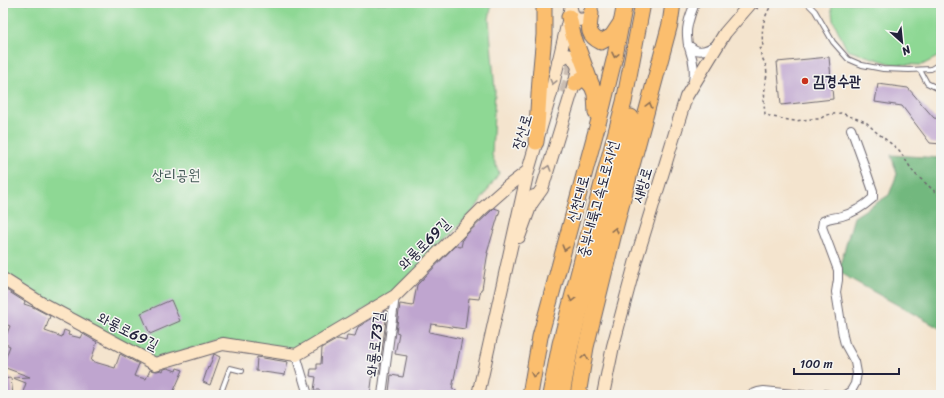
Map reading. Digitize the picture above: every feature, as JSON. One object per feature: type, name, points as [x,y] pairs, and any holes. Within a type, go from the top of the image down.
[{"type":"highway","points":[[536,142],[544,35],[544,3]]},
{"type":"highway","name":"신천대로","points":[[530,395],[540,337],[596,131],[615,56],[626,3]]},
{"type":"highway","name":"중부내륙고속도로지선","points":[[550,395],[560,344],[624,102],[643,3]]},
{"type":"highway","name":"중부내륙고속도로지선","points":[[562,395],[572,345],[634,103],[653,3]]},
{"type":"highway","points":[[670,24],[673,3]]},
{"type":"highway","points":[[578,395],[586,347],[614,233],[676,3]]},
{"type":"highway","points":[[591,8],[589,30],[594,39],[601,42],[612,36],[622,19]]},
{"type":"highway","points":[[570,9],[573,35],[595,94],[596,131]]},
{"type":"highway","points":[[575,84],[581,79],[585,79],[592,86]]},
{"type":"main road","name":"새방로","points":[[603,395],[613,346],[636,260],[686,97],[725,33],[751,3]]},
{"type":"main road","points":[[570,9],[573,16],[578,20],[586,19],[591,8]]},
{"type":"main road","name":"장산로","points":[[478,395],[528,171],[550,93],[570,9]]},
{"type":"main road","points":[[532,203],[542,189],[575,84],[578,67],[572,56],[568,55],[558,61]]},
{"type":"main road","name":"와룡로69길","points":[[3,280],[41,303],[155,364],[224,344],[296,355],[395,296],[482,209],[528,171]]},
{"type":"main road","name":"장산로","points":[[505,271],[532,203],[537,186]]},
{"type":"street","points":[[690,90],[695,74],[686,37],[687,27],[695,3]]},
{"type":"street","points":[[688,44],[695,51],[700,51],[707,50],[719,42]]},
{"type":"street","points":[[845,395],[851,391],[855,384],[857,373],[855,362],[845,344],[843,336],[836,292],[838,270],[822,227],[823,221],[829,218],[854,212],[867,204],[873,198],[873,191],[851,129]]},
{"type":"street","name":"와룡로73길","points":[[382,395],[395,296]]},
{"type":"street","points":[[296,355],[308,395]]},
{"type":"street","points":[[750,395],[764,391],[803,395],[829,395]]},
{"type":"lane","points":[[806,3],[816,11],[833,42],[848,59],[862,65],[883,69],[931,69],[941,62]]},
{"type":"lane","points":[[920,70],[927,83],[941,90]]},
{"type":"lane","points":[[220,395],[230,368],[242,371]]},
{"type":"path","points":[[751,3],[758,9],[762,3]]},
{"type":"path","points":[[773,3],[767,12],[763,27],[763,46],[760,49],[767,74],[764,104],[765,114],[772,117],[795,121],[811,118],[820,119],[826,115],[841,113],[866,122],[899,150],[914,173],[941,197]]},
{"type":"green space","name":"상리공원","points":[[3,3],[492,3],[489,19],[495,91],[492,155],[499,173],[475,209],[393,293],[293,352],[223,340],[154,359],[3,275]]},
{"type":"green space","points":[[831,3],[941,3],[941,55],[922,65],[892,64],[847,50],[833,20]]},
{"type":"green space","points":[[891,155],[941,158],[941,329],[838,272],[854,217],[889,195],[897,174]]},
{"type":"building","name":"김경수관","points":[[829,57],[833,99],[781,105],[777,62]]},
{"type":"building","points":[[878,84],[908,88],[934,118],[941,119],[941,144],[930,143],[902,106],[875,102]]},
{"type":"building","points":[[494,208],[500,210],[487,253],[482,289],[479,299],[469,298],[465,329],[431,324],[429,332],[462,339],[452,389],[456,390],[455,395],[429,395],[420,393],[419,395],[406,395],[389,392],[391,375],[403,377],[407,356],[395,354],[399,333],[396,332],[400,304],[413,306],[417,285],[455,246],[461,247],[463,238]]},
{"type":"building","points":[[3,288],[25,302],[24,304],[50,316],[45,331],[62,337],[64,330],[69,332],[68,335],[81,338],[83,334],[97,342],[91,361],[115,368],[120,354],[139,364],[134,376],[146,379],[150,370],[163,371],[164,369],[168,368],[176,371],[177,368],[183,370],[172,395],[22,395],[26,383],[13,378],[30,377],[3,367],[10,346],[3,343],[10,326],[3,323]]},
{"type":"building","points":[[171,300],[180,321],[150,334],[141,313]]},
{"type":"building","points":[[386,310],[387,312],[379,374],[373,373],[370,395],[319,395],[320,390],[314,390],[316,377],[310,376],[311,369],[317,369],[317,364],[321,364],[322,348],[338,339],[346,341],[347,335],[355,336],[358,327]]},
{"type":"building","points":[[214,354],[220,357],[210,385],[203,382]]},
{"type":"building","points":[[257,357],[288,362],[285,375],[256,371]]},
{"type":"building","points":[[11,378],[13,395],[3,395],[3,379]]},
{"type":"tunnel","points":[[565,93],[586,3]]},
{"type":"place","name":"김경수관","points":[[805,81]]}]
